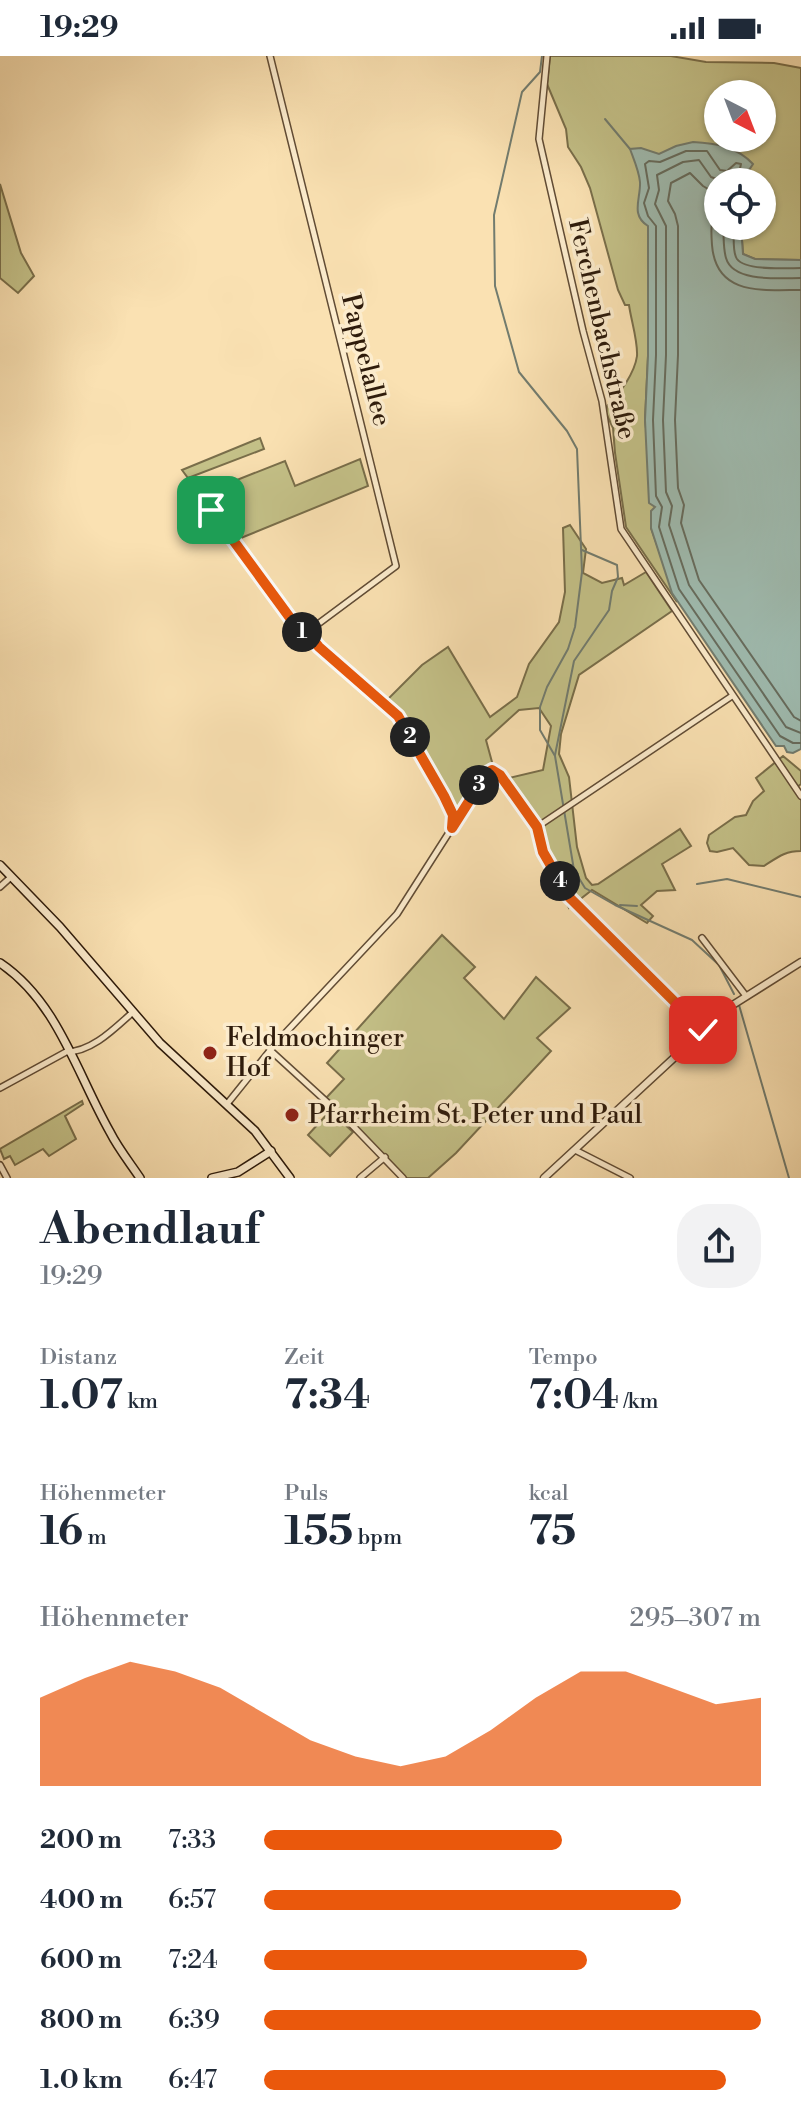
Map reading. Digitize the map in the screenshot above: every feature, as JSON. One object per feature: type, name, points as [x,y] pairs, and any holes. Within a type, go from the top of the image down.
[{"type":"main road","points":[[0,865],[160,1043],[255,1131],[290,1178]]},
{"type":"main road","points":[[0,963],[40,1002],[71,1052],[110,1133],[140,1178]]},
{"type":"main road","points":[[212,1178],[238,1172],[271,1151]]},
{"type":"street","name":"Pappelallee","points":[[270,56],[396,566],[318,624],[310,636]]},
{"type":"street","name":"Ferchenbachstraße","points":[[547,56],[539,139],[602,401],[619,522],[636,554],[801,796]]},
{"type":"street","points":[[189,481],[296,626],[398,716],[444,796],[453,815],[452,828]]},
{"type":"street","points":[[537,827],[732,696]]},
{"type":"street","points":[[227,1104],[270,1050],[397,914],[487,773],[492,770],[500,775],[537,827],[543,852],[575,905],[703,1030]]},
{"type":"street","points":[[0,887],[11,876]]},
{"type":"street","points":[[702,938],[746,996]]},
{"type":"street","points":[[544,1178],[728,1008],[801,962]]},
{"type":"street","points":[[0,1088],[66,1052],[97,1041],[133,1012]]},
{"type":"street","points":[[270,1050],[385,1157],[403,1178]]},
{"type":"street","points":[[575,1150],[630,1178]]},
{"type":"street","points":[[360,1178],[385,1157]]},
{"type":"street","points":[[0,1165],[7,1178]]},
{"type":"shaded area","points":[[550,56],[671,56],[706,62],[774,63],[801,68],[801,260],[755,259],[743,254],[742,240],[776,240],[776,168],[704,168],[704,191],[648,225],[645,420],[655,507],[651,528],[677,602],[626,527],[613,428],[606,413],[607,406],[633,369],[637,356],[635,337],[629,305],[625,305],[618,290],[590,188],[568,147],[566,129],[547,84]]},
{"type":"shaded area","points":[[0,184],[21,253],[34,276],[18,293],[0,278]]},
{"type":"shaded area","points":[[260,438],[264,449],[188,478],[182,470]]},
{"type":"shaded area","points":[[360,459],[368,486],[236,540],[206,497],[209,491],[285,461],[295,486]]},
{"type":"shaded area","points":[[570,525],[586,549],[583,573],[602,583],[622,578],[624,585],[646,572],[672,611],[579,675],[561,734],[559,754],[569,777],[577,847],[586,878],[592,885],[680,829],[691,846],[662,864],[675,890],[657,891],[641,905],[653,916],[647,923],[592,890],[569,908],[543,853],[538,827],[505,779],[543,770],[551,726],[539,708],[519,710],[486,740],[492,762],[490,770],[458,814],[454,813],[398,711],[388,699],[422,665],[448,647],[490,717],[517,697],[529,664],[559,622],[565,592],[563,528]]},
{"type":"shaded area","points":[[783,756],[801,771],[801,784],[796,788],[801,796],[801,851],[786,853],[764,866],[749,865],[733,848],[710,851],[707,843],[709,835],[735,817],[746,815],[753,801],[764,791],[756,778]]},
{"type":"shaded area","points":[[442,935],[475,967],[464,978],[504,1019],[536,977],[570,1008],[537,1038],[551,1051],[456,1153],[428,1178],[406,1178],[326,1098],[344,1079],[327,1063]]},
{"type":"shaded area","points":[[82,1101],[83,1104],[65,1116],[76,1139],[49,1156],[43,1149],[15,1165],[10,1156],[4,1159],[0,1149]]},
{"type":"shaded area","points":[[330,1111],[353,1132],[330,1156],[308,1135]]},
{"type":"water","points":[[704,143],[704,152],[736,152],[753,164],[750,168],[704,168],[704,240],[742,240],[743,254],[755,259],[801,260],[801,749],[793,753],[787,752],[784,746],[776,746],[672,593],[651,528],[651,511],[655,507],[649,503],[645,420],[648,226],[639,217],[640,182],[630,149],[641,148],[659,154],[676,146]]},
{"type":"waterway","points":[[542,56],[540,72],[522,92],[494,215],[495,286],[519,372],[567,431],[577,449],[582,572],[575,627],[568,649],[540,707],[540,730],[555,756],[574,870],[585,888],[692,940],[719,965],[734,994]]},
{"type":"waterway","points":[[605,119],[630,149]]},
{"type":"waterway","points":[[555,755],[574,661],[609,610],[618,577],[617,565],[582,550]]},
{"type":"waterway","points":[[697,884],[727,879],[801,897]]},
{"type":"waterway","points":[[620,905],[637,906]]},
{"type":"waterway","points":[[739,1005],[789,1178]]},
{"type":"place","name":"Feldmochinger Hof","points":[[210,1053]]},
{"type":"place","name":"Pfarrheim St. Peter und Paul","points":[[292,1115]]},
{"type":"route","points":[[211,510],[296,626],[398,716],[444,796],[453,815],[452,828],[487,773],[492,770],[500,775],[537,827],[543,852],[575,905],[703,1030]]}]
